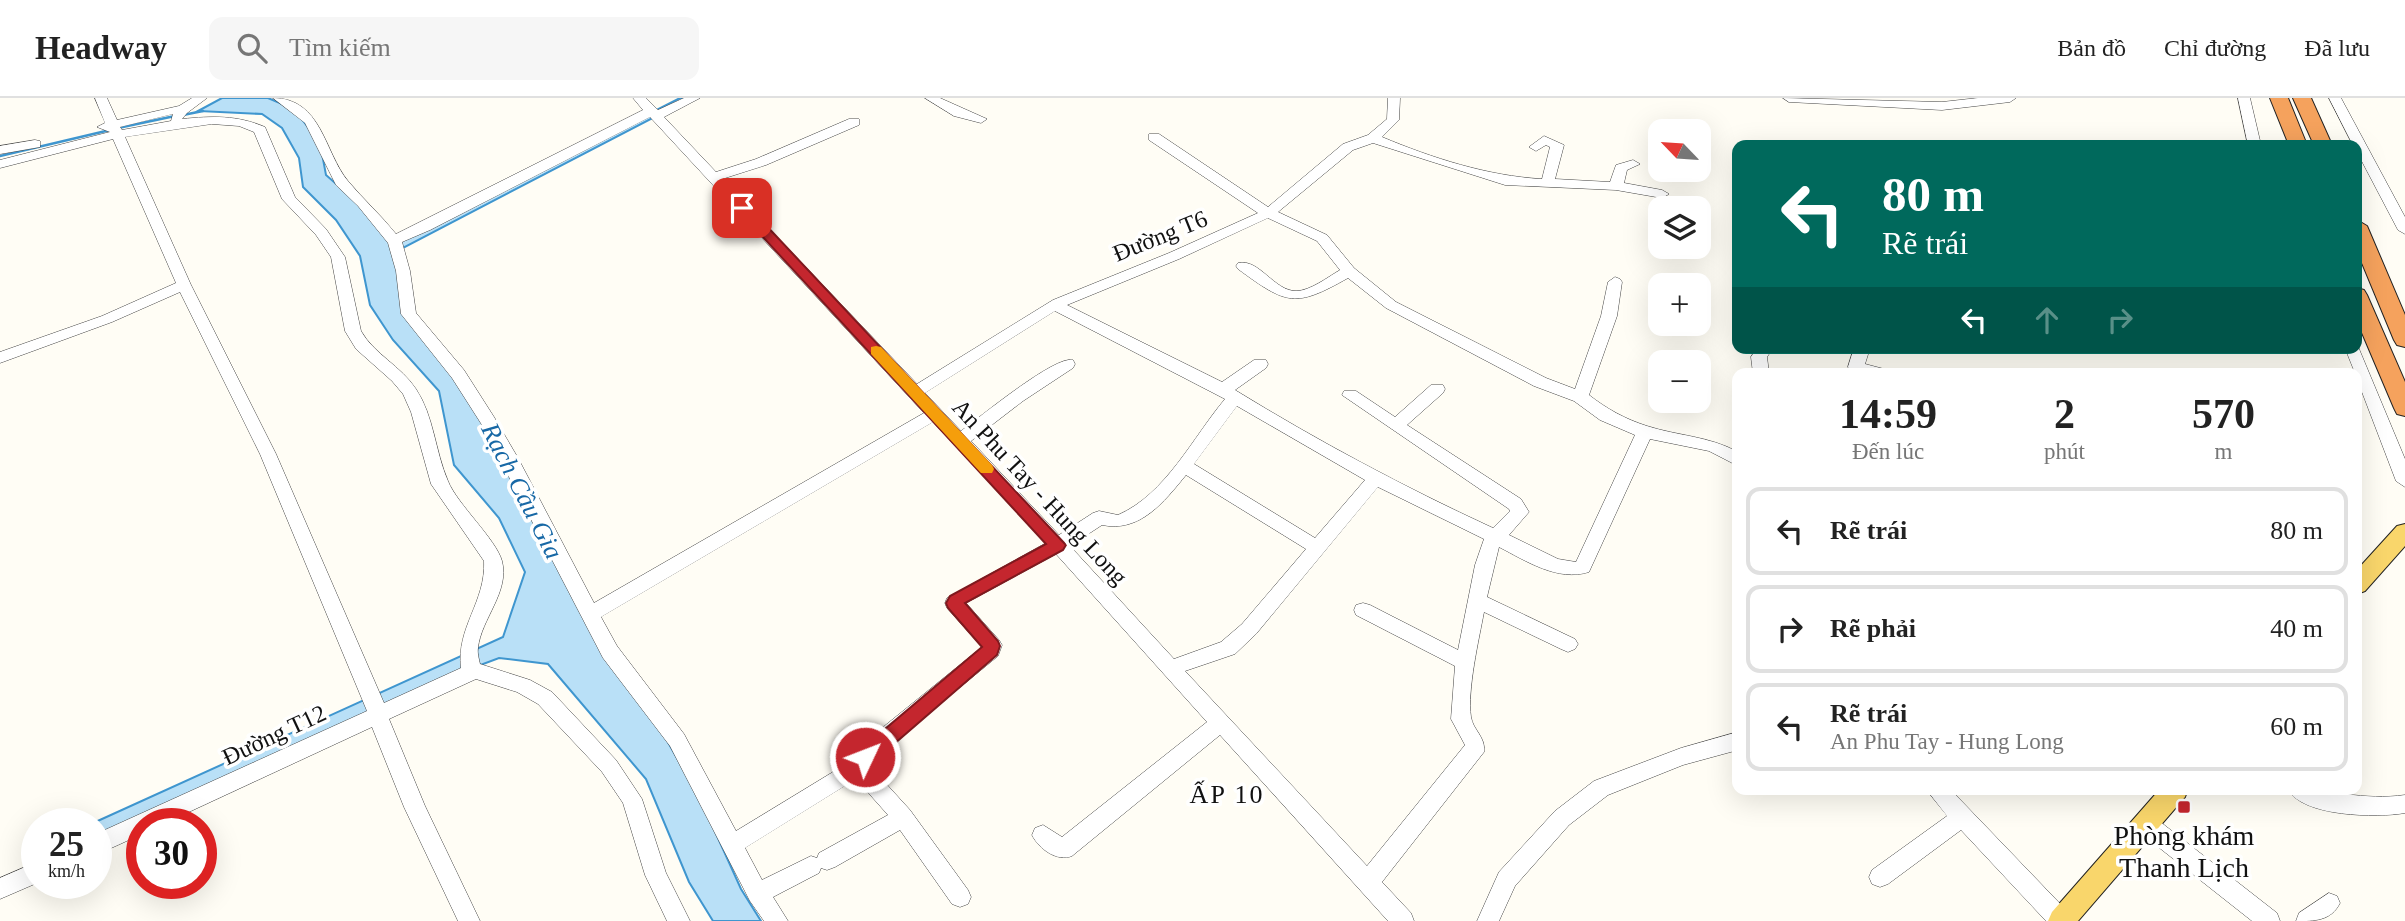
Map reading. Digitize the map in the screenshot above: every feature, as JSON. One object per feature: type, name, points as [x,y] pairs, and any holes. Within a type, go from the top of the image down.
[{"type":"highway","points":[[2279,98],[2296,140]]},
{"type":"highway","points":[[2302,98],[2321,140]]},
{"type":"highway","points":[[2362,239],[2405,340]]},
{"type":"highway","points":[[2362,307],[2405,408]]},
{"type":"main road","points":[[2362,579],[2405,531]]},
{"type":"main road","points":[[2061,921],[2171,795]]},
{"type":"street","points":[[101,98],[184,285],[268,454],[415,807],[469,921]]},
{"type":"street","points":[[178,117],[201,98]]},
{"type":"street","points":[[279,98],[310,121],[341,183],[363,202],[395,245],[409,314],[458,374],[510,458],[610,652],[677,740],[758,894],[777,921]]},
{"type":"street","name":"An Phu Tay - Hung Long","points":[[639,98],[1058,545],[1219,724],[1403,921]]},
{"type":"street","points":[[395,245],[425,227],[653,113],[694,98]]},
{"type":"street","points":[[931,98],[967,116],[981,119]]},
{"type":"street","name":"Đường T6","points":[[915,393],[1055,305],[1174,256],[1268,213],[1348,147],[1373,138],[1393,120],[1394,98]]},
{"type":"street","points":[[1789,98],[1937,102],[2010,98]]},
{"type":"street","points":[[2244,98],[2254,140]]},
{"type":"street","points":[[2335,98],[2357,140]]},
{"type":"street","points":[[0,150],[178,117],[242,121],[254,124],[260,130],[289,199],[321,232],[338,257],[352,331],[361,345],[398,377],[410,392],[419,412],[440,484],[494,560],[492,583],[468,648],[472,670],[523,686],[545,698],[609,766],[632,799],[656,875],[679,921]]},
{"type":"street","points":[[713,177],[761,162],[854,122]]},
{"type":"street","points":[[0,164],[115,130]]},
{"type":"street","points":[[1154,137],[1268,213],[1322,238],[1349,271],[1391,305],[1540,382],[1580,397],[1606,415],[1645,432],[1713,446],[1732,457]]},
{"type":"street","points":[[1373,138],[1496,178],[1616,186],[1661,194]]},
{"type":"street","points":[[1536,147],[1544,140],[1557,145],[1548,182]]},
{"type":"street","points":[[2362,149],[2405,230]]},
{"type":"street","points":[[1616,186],[1621,169],[1633,164]]},
{"type":"street","points":[[1243,266],[1281,293],[1297,297],[1307,295],[1349,271]]},
{"type":"street","points":[[1580,397],[1609,316],[1615,282]]},
{"type":"street","points":[[0,358],[107,319],[184,285]]},
{"type":"street","points":[[1055,305],[1229,393],[1264,416],[1408,496],[1558,566],[1579,570],[1583,567],[1645,432]]},
{"type":"street","points":[[960,441],[1024,392],[1067,364]]},
{"type":"street","points":[[732,845],[858,767],[873,747],[991,650],[992,646],[954,603],[956,600],[1058,545],[1099,518],[1116,522],[1125,520],[1160,494],[1185,467],[1237,382],[1260,364]]},
{"type":"street","points":[[2362,371],[2405,481]]},
{"type":"street","points":[[1396,425],[1437,389]]},
{"type":"street","points":[[1350,395],[1516,504],[1520,512],[1516,519],[1493,536],[1483,565],[1465,662],[1461,719],[1475,744],[1474,752],[1453,774],[1368,882]]},
{"type":"street","points":[[590,614],[935,414]]},
{"type":"street","points":[[1185,467],[1318,548]]},
{"type":"street","points":[[1170,668],[1228,648],[1249,629],[1377,477]]},
{"type":"street","points":[[1477,600],[1568,644]]},
{"type":"street","points":[[1363,610],[1423,643],[1465,662]]},
{"type":"street","name":"Đường T12","points":[[112,837],[375,706],[472,670]]},
{"type":"street","points":[[1043,835],[1064,849],[1219,724]]},
{"type":"street","points":[[1488,921],[1507,878],[1562,818],[1601,788],[1681,757],[1732,743]]},
{"type":"street","points":[[858,767],[903,817],[960,897]]},
{"type":"street","points":[[1941,795],[2061,921]]},
{"type":"street","points":[[2309,795],[2341,803],[2390,807],[2405,804]]},
{"type":"street","points":[[758,894],[903,817]]},
{"type":"street","points":[[1880,877],[1961,818]]},
{"type":"street","points":[[2146,824],[2269,921]]},
{"type":"street","points":[[0,889],[21,879]]},
{"type":"street","points":[[2307,921],[2329,903]]},
{"type":"water","name":"Rạch Cầu Gia","points":[[222,98],[268,98],[294,109],[320,143],[326,175],[359,204],[391,245],[680,98],[691,98],[395,252],[407,320],[461,384],[699,796],[741,889],[761,921],[713,921],[689,882],[646,779],[548,664],[499,658],[427,685],[159,808],[126,808],[503,637],[525,572],[499,518],[454,465],[439,391],[393,340],[370,305],[360,256],[336,220],[303,187],[299,158],[282,128],[262,114],[198,111]]},
{"type":"water","points":[[126,808],[126,823],[112,830],[112,814]]},
{"type":"waterway","points":[[183,115],[203,111]]},
{"type":"waterway","points":[[118,128],[175,116]]},
{"type":"waterway","points":[[0,156],[110,130]]},
{"type":"slow traffic","points":[[876,350],[986,469]]},
{"type":"place","name":"Phòng khám Thanh Lịch","points":[[2184,807]]},
{"type":"district","name":"ẤP 10","points":[[1227,794]]},
{"type":"route","points":[[742,208],[1058,545],[956,600],[954,603],[992,646],[991,650],[873,747],[865,757]]}]
